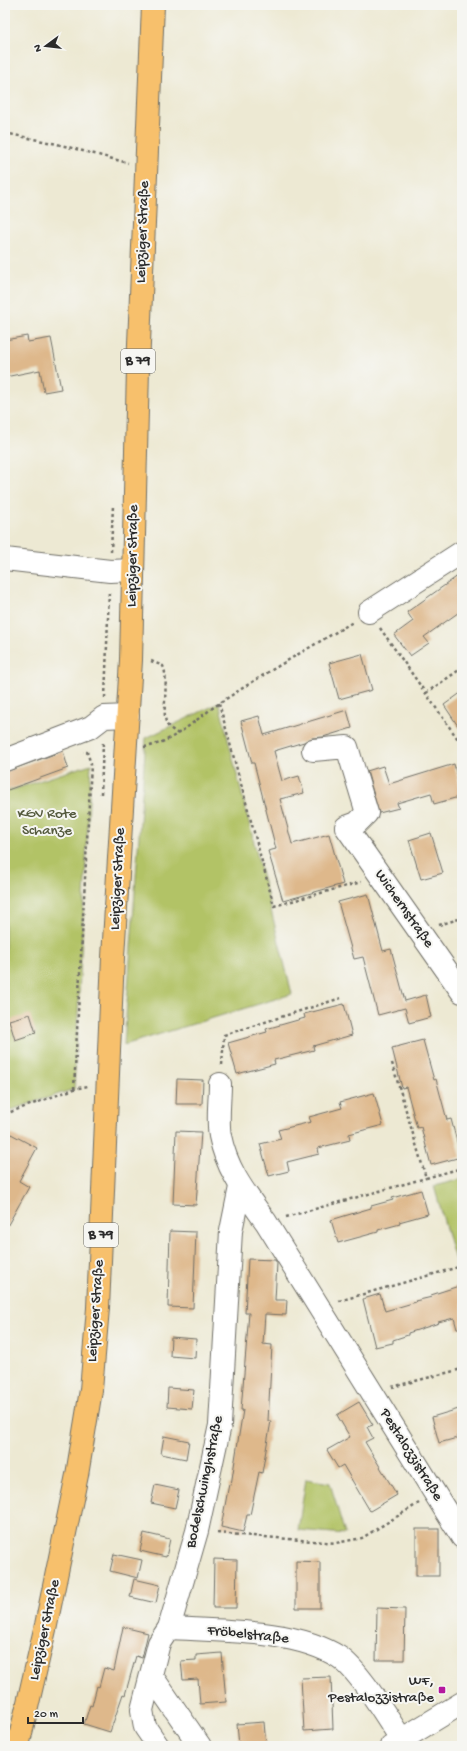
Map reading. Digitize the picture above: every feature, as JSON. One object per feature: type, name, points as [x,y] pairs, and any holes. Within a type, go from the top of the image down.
[{"type":"main road","name":"Leipziger Straße","points":[[18,1746],[46,1625],[74,1490],[91,1390],[98,1308],[113,957],[125,748],[132,660],[138,368],[153,5]]},
{"type":"street","points":[[369,612],[462,552]]},
{"type":"street","points":[[5,559],[110,571],[133,570]]},
{"type":"street","points":[[5,760],[91,727],[104,717],[128,716]]},
{"type":"street","name":"Wichernstraße","points":[[313,750],[347,747],[367,813],[358,823],[346,827],[462,992]]},
{"type":"street","name":"Pestalozzistraße","points":[[220,1084],[220,1135],[228,1164],[240,1187],[266,1222],[434,1494],[459,1526]]},
{"type":"street","name":"Bodelschwinghstraße","points":[[158,1746],[145,1727],[142,1710],[159,1642],[170,1628],[197,1531],[220,1425],[231,1231],[240,1187]]},
{"type":"street","name":"Fröbelstraße","points":[[170,1628],[283,1636],[315,1646],[340,1658],[358,1675],[394,1744]]},
{"type":"street","points":[[151,1675],[200,1746]]},
{"type":"street","points":[[394,1744],[462,1703]]},
{"type":"path","points":[[5,133],[57,144],[127,163],[146,163]]},
{"type":"path","points":[[101,796],[110,571]]},
{"type":"path","points":[[125,748],[158,745],[178,734],[219,703],[369,612],[462,745]]},
{"type":"path","points":[[132,660],[149,660],[163,666],[166,673],[165,715],[167,725],[178,734]]},
{"type":"path","points":[[426,694],[462,668]]},
{"type":"path","points":[[219,703],[274,906],[381,876]]},
{"type":"path","points":[[5,1114],[74,1089],[91,764],[87,752],[67,750],[62,739]]},
{"type":"path","points":[[220,1084],[224,1035],[341,998]]},
{"type":"path","points":[[392,1063],[426,1178]]},
{"type":"path","points":[[88,1093],[89,1078]]},
{"type":"path","points":[[266,1222],[462,1168]]},
{"type":"path","points":[[319,1307],[462,1266]]},
{"type":"path","name":"Pestalozzistraße","points":[[372,1392],[462,1369]]},
{"type":"path","points":[[197,1531],[336,1543],[362,1538],[434,1494]]},
{"type":"green space","points":[[219,703],[292,994],[124,1045],[146,738]]},
{"type":"green space","name":"KGV Rote Schanze","points":[[91,764],[74,1089],[5,1112],[5,792]]},
{"type":"green space","points":[[462,1179],[462,1258],[455,1260],[434,1186]]},
{"type":"green space","points":[[306,1479],[330,1483],[345,1534],[298,1530]]},
{"type":"building","points":[[27,336],[28,342],[51,338],[61,389],[44,392],[40,370],[5,377],[5,340]]},
{"type":"building","points":[[462,573],[462,610],[424,637],[429,643],[410,656],[394,635],[413,621],[407,612]]},
{"type":"building","points":[[362,654],[372,690],[339,699],[329,663]]},
{"type":"building","points":[[462,692],[462,732],[444,705]]},
{"type":"building","points":[[347,710],[352,728],[323,737],[312,738],[274,751],[282,781],[299,776],[304,793],[280,799],[292,844],[329,834],[343,884],[283,901],[268,851],[276,849],[254,763],[252,763],[241,721],[259,716],[264,735]]},
{"type":"building","points":[[63,751],[68,768],[5,791],[5,772]]},
{"type":"building","points":[[454,764],[462,796],[434,804],[431,793],[397,803],[399,808],[379,813],[367,771],[383,766],[389,784]]},
{"type":"building","points":[[431,833],[443,873],[421,879],[409,840]]},
{"type":"building","points":[[368,894],[383,951],[391,949],[405,1001],[426,995],[431,1017],[409,1023],[405,1008],[378,1015],[363,957],[354,959],[338,902]]},
{"type":"building","points":[[344,1004],[352,1035],[313,1046],[314,1050],[274,1060],[275,1064],[237,1074],[228,1043],[267,1032],[266,1029],[305,1018],[304,1014]]},
{"type":"building","points":[[30,1014],[36,1033],[15,1040],[9,1020]]},
{"type":"building","points":[[423,1040],[434,1080],[436,1079],[447,1120],[451,1119],[461,1157],[431,1165],[421,1127],[417,1128],[406,1087],[402,1088],[392,1048]]},
{"type":"building","points":[[177,1079],[203,1080],[202,1104],[176,1104]]},
{"type":"building","points":[[374,1093],[383,1125],[349,1134],[350,1140],[318,1148],[319,1154],[287,1162],[289,1171],[269,1176],[260,1144],[281,1139],[278,1130],[311,1122],[309,1117],[342,1108],[340,1102]]},
{"type":"building","points":[[176,1131],[201,1132],[196,1205],[173,1204]]},
{"type":"building","points":[[11,1134],[37,1148],[19,1181],[29,1187],[5,1230],[5,1145]]},
{"type":"building","points":[[421,1190],[428,1214],[399,1222],[400,1224],[378,1230],[378,1232],[338,1243],[331,1220],[371,1208],[371,1206],[393,1200],[392,1198]]},
{"type":"building","points":[[170,1231],[196,1232],[193,1308],[168,1307]]},
{"type":"building","points":[[248,1259],[275,1260],[277,1263],[275,1300],[287,1300],[286,1315],[265,1314],[263,1344],[272,1345],[268,1421],[271,1421],[262,1473],[259,1472],[250,1515],[247,1515],[243,1532],[221,1527],[229,1484],[231,1485],[243,1410],[241,1410],[249,1313],[245,1313]]},
{"type":"building","points":[[462,1285],[462,1328],[457,1329],[454,1318],[408,1333],[408,1335],[393,1340],[393,1343],[375,1347],[363,1299],[380,1294],[385,1311],[432,1297],[431,1295]]},
{"type":"building","points":[[171,1337],[196,1339],[195,1358],[170,1356]]},
{"type":"building","points":[[168,1388],[194,1390],[192,1409],[167,1407]]},
{"type":"building","points":[[359,1402],[373,1425],[367,1427],[373,1438],[365,1442],[397,1495],[370,1511],[343,1465],[338,1468],[327,1450],[350,1437],[337,1415]]},
{"type":"building","points":[[462,1408],[462,1435],[439,1443],[432,1417]]},
{"type":"building","points":[[164,1436],[189,1441],[186,1459],[161,1454]]},
{"type":"building","points":[[155,1485],[179,1490],[175,1508],[151,1503]]},
{"type":"building","points":[[416,1529],[439,1529],[439,1576],[416,1576]]},
{"type":"building","points":[[144,1533],[170,1539],[166,1557],[140,1551]]},
{"type":"building","points":[[114,1554],[142,1560],[138,1578],[110,1571]]},
{"type":"building","points":[[214,1559],[237,1560],[236,1608],[213,1608]]},
{"type":"building","points":[[296,1561],[320,1562],[320,1608],[296,1608]]},
{"type":"building","points":[[134,1579],[160,1585],[156,1603],[130,1597]]},
{"type":"building","points":[[377,1608],[405,1609],[404,1660],[376,1660]]},
{"type":"building","points":[[123,1627],[148,1633],[142,1658],[136,1656],[125,1695],[123,1694],[110,1732],[84,1724],[90,1705],[92,1706],[97,1686],[99,1687],[104,1668],[114,1671]]},
{"type":"building","points":[[222,1653],[226,1702],[200,1704],[198,1679],[183,1680],[181,1661],[196,1660],[196,1655]]},
{"type":"building","points":[[331,1677],[333,1729],[304,1731],[301,1678]]},
{"type":"building","points":[[264,1722],[266,1746],[239,1746],[237,1724]]},
{"type":"place","name":"WF, Pestalozzistraße","points":[[442,1690]]}]
